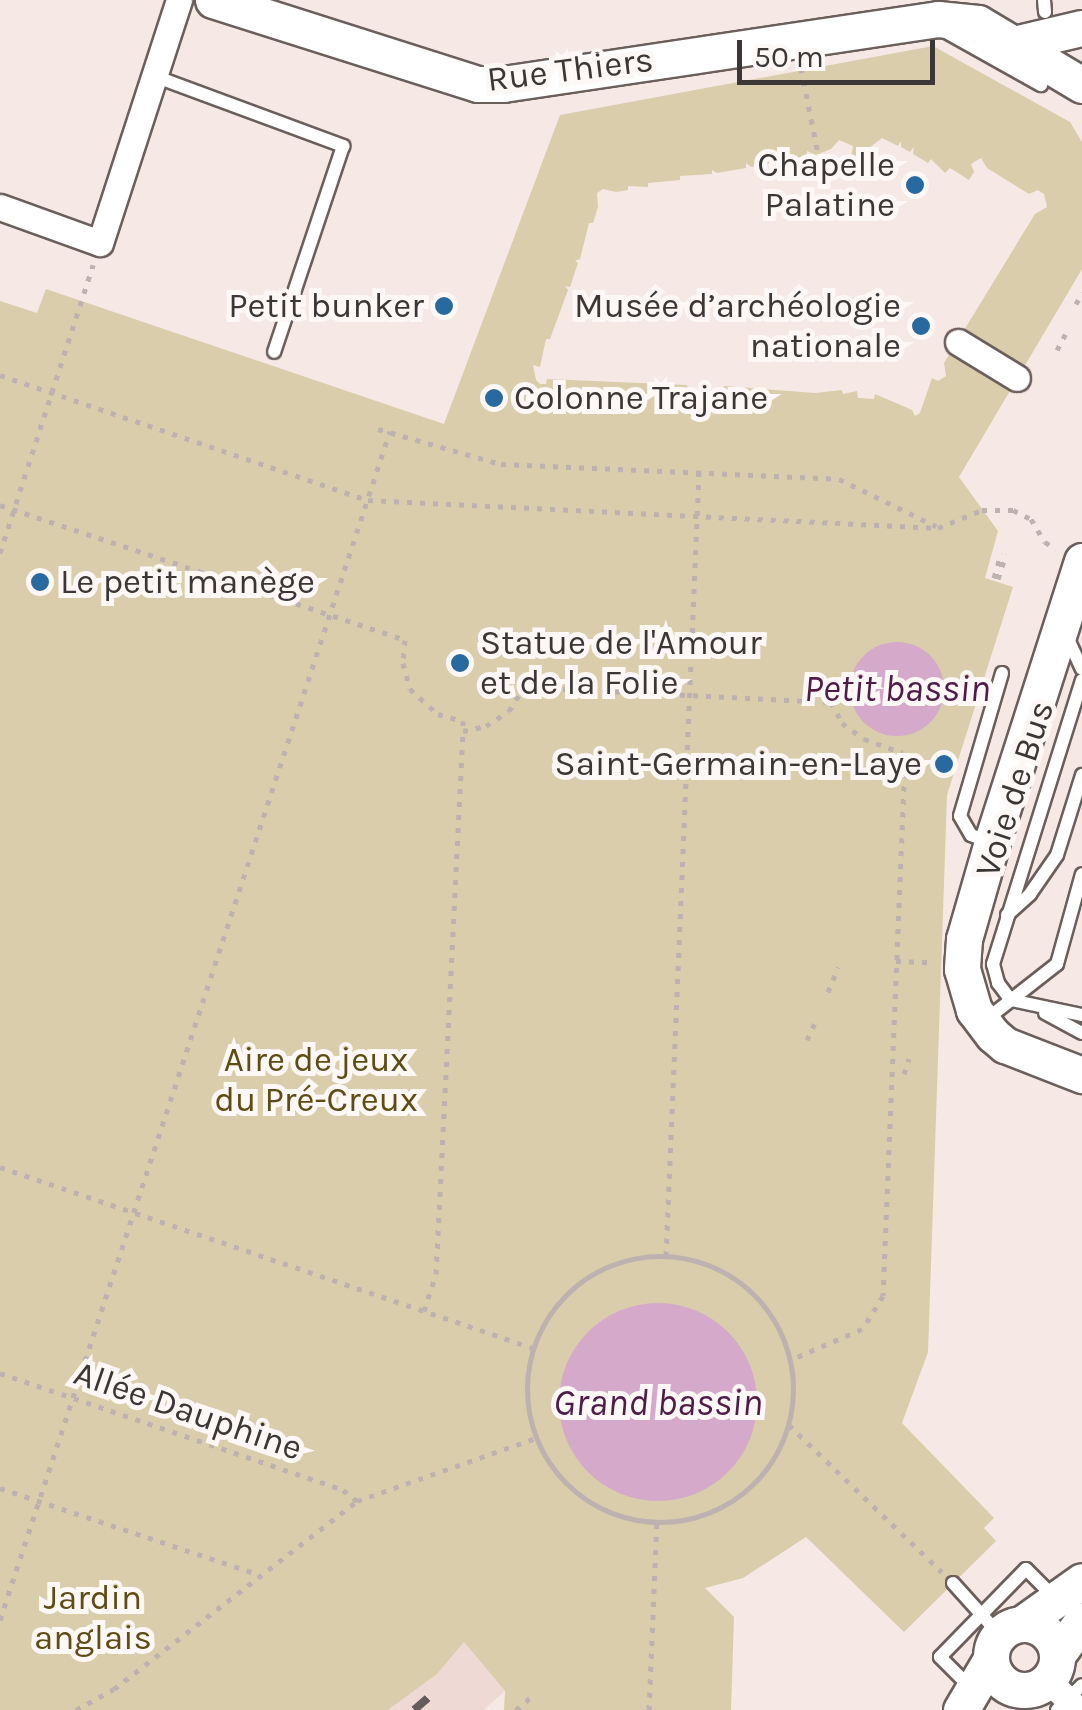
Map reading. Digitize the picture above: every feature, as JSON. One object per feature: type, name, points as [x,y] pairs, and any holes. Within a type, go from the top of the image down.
[{"type":"main road","name":"Rue Thiers","points":[[213,0],[455,80],[504,84],[935,13],[980,17],[1082,85]]},
{"type":"main road","points":[[1054,4],[1082,29]]},
{"type":"main road","points":[[1018,43],[1082,29]]},
{"type":"main road","points":[[1076,558],[1062,625],[992,842],[963,953],[966,992],[981,1024],[1005,1045],[1082,1075]]},
{"type":"main road","points":[[999,1633],[1074,1600]]},
{"type":"main road","points":[[1034,1694],[1074,1600]]},
{"type":"main road","points":[[999,1633],[1043,1629],[1034,1694]]},
{"type":"main road","points":[[999,1633],[1034,1694]]},
{"type":"street","points":[[0,207],[100,243],[179,0]]},
{"type":"street","points":[[958,342],[1017,378]]},
{"type":"lane","points":[[935,13],[1041,85]]},
{"type":"lane","points":[[154,76],[343,146],[274,352]]},
{"type":"lane","name":"Voie de Bus","points":[[1062,625],[1082,669]]},
{"type":"lane","points":[[992,842],[971,834],[960,816],[1002,673]]},
{"type":"lane","name":"Voie de Bus","points":[[1012,1000],[998,983],[993,964],[1082,680]]},
{"type":"lane","name":"Voie de Bus","points":[[1006,917],[1030,894],[1057,854],[1082,775]]},
{"type":"lane","points":[[981,1024],[1057,964],[1082,874]]},
{"type":"lane","points":[[1012,1000],[1082,1016]]},
{"type":"lane","points":[[1039,1009],[1082,1034]]},
{"type":"lane","points":[[954,1583],[999,1633]]},
{"type":"path","points":[[801,71],[818,154]]},
{"type":"path","points":[[0,553],[100,243]]},
{"type":"path","points":[[1076,304],[1082,293]]},
{"type":"path","points":[[1057,350],[1066,332]]},
{"type":"path","points":[[0,375],[368,500],[938,528],[982,510],[1013,510],[1031,519],[1045,542],[1076,558]]},
{"type":"path","points":[[378,429],[502,464],[839,479],[938,528]]},
{"type":"path","points":[[0,1620],[390,431]]},
{"type":"path","points":[[666,1256],[699,473]]},
{"type":"path","points":[[0,505],[405,640],[404,676],[410,689],[438,714],[463,721],[436,1274],[424,1311]]},
{"type":"path","points":[[996,579],[1004,554]]},
{"type":"path","points":[[463,732],[486,726],[509,711],[524,687],[692,695],[831,702],[842,723],[864,740],[903,753],[882,1296],[862,1329],[790,1360]]},
{"type":"path","points":[[828,992],[838,967]]},
{"type":"path","points":[[808,1040],[815,1023]]},
{"type":"path","points":[[904,1074],[909,1058]]},
{"type":"path","points":[[0,1167],[534,1348]]},
{"type":"path","points":[[666,1256],[713,1267],[752,1293],[780,1332],[790,1360],[793,1402],[789,1426],[768,1468],[733,1501],[689,1519],[657,1522],[619,1516],[578,1494],[554,1468],[536,1438],[527,1392],[534,1348],[553,1310],[584,1280],[623,1261],[666,1256]]},
{"type":"path","name":"Allée Dauphine","points":[[0,1373],[343,1490],[357,1501]]},
{"type":"path","points":[[789,1426],[954,1583]]},
{"type":"path","points":[[76,1710],[114,1689],[257,1574],[357,1501],[536,1438]]},
{"type":"path","points":[[0,1488],[257,1574]]},
{"type":"path","points":[[649,1710],[657,1522]]},
{"type":"path","points":[[516,1710],[531,1698]]},
{"type":"shaded area","points":[[464,1642],[505,1691],[483,1710],[388,1710],[437,1674]]},
{"type":"green space","points":[[933,46],[1070,122],[1082,142],[1082,269],[959,477],[998,531],[985,578],[1013,587],[947,795],[928,1352],[902,1423],[994,1518],[984,1528],[996,1541],[904,1632],[806,1537],[743,1578],[705,1588],[734,1617],[731,1710],[504,1710],[505,1691],[464,1642],[437,1674],[388,1710],[0,1710],[0,301],[37,313],[46,289],[444,424],[560,115]],"holes":[[[882,138],[898,146],[901,141],[901,147],[910,152],[914,147],[913,154],[928,163],[931,159],[945,173],[950,168],[969,180],[974,172],[971,164],[981,158],[987,168],[1029,194],[1038,190],[1044,194],[1047,207],[1035,214],[944,363],[946,376],[938,381],[932,378],[920,413],[915,416],[912,410],[875,394],[874,399],[858,398],[857,391],[815,393],[724,386],[719,398],[692,396],[687,385],[547,379],[546,384],[540,384],[536,380],[533,365],[540,367],[546,339],[550,339],[568,290],[565,286],[570,287],[578,263],[575,261],[580,259],[589,223],[593,223],[597,193],[603,189],[616,192],[628,190],[628,186],[648,187],[648,183],[680,180],[680,176],[746,168],[746,163],[751,167],[774,162],[774,158],[779,162],[807,156],[807,151],[816,155],[831,149],[839,140],[853,146],[850,163]]]},
{"type":"water","name":"Petit bassin","points":[[897,642],[915,646],[930,656],[940,671],[944,689],[940,707],[930,722],[915,732],[897,736],[879,732],[864,722],[854,707],[850,689],[854,671],[864,656],[879,646]]},
{"type":"water","name":"Grand bassin","points":[[658,1303],[696,1310],[728,1332],[750,1364],[757,1402],[750,1440],[728,1472],[696,1494],[658,1501],[620,1494],[588,1472],[566,1440],[559,1402],[566,1364],[588,1332],[620,1310]]},
{"type":"railway","points":[[414,1710],[435,1692]]},
{"type":"place","name":"Chapelle Palatine","points":[[915,185]]},
{"type":"place","name":"Petit bunker","points":[[444,306]]},
{"type":"place","name":"Musée d’archéologie nationale","points":[[921,326]]},
{"type":"place","name":"Colonne Trajane","points":[[494,398]]},
{"type":"place","name":"Le petit manège","points":[[40,582]]},
{"type":"place","name":"Statue de l'Amour et de la Folie","points":[[460,663]]},
{"type":"place","name":"Saint-Germain-en-Laye","points":[[944,764]]},
{"type":"park label","name":"Aire de jeux du Pré-Creux","points":[[316,1080]]},
{"type":"park label","name":"Jardin anglais","points":[[93,1618]]}]
